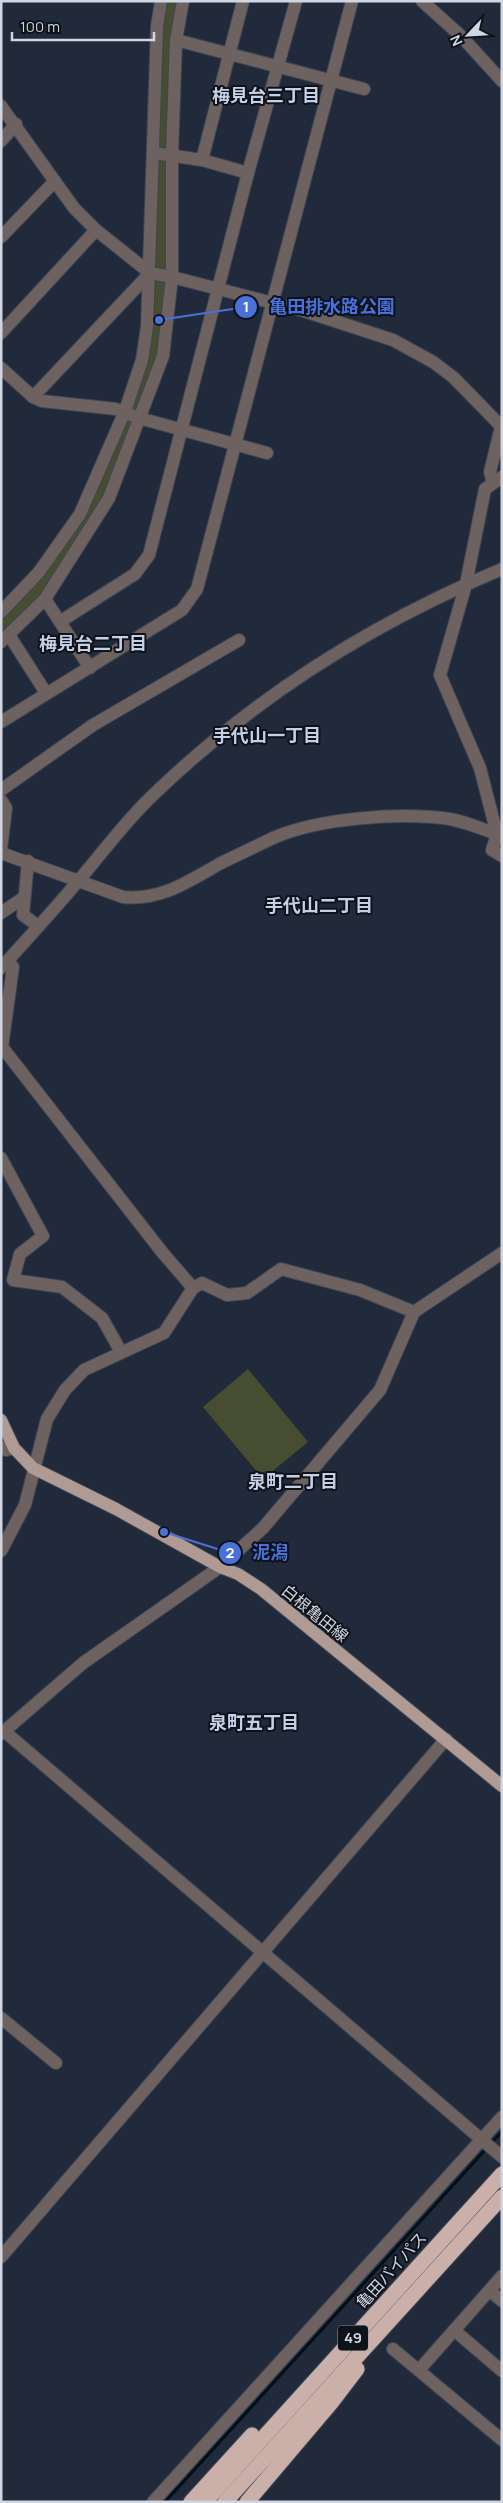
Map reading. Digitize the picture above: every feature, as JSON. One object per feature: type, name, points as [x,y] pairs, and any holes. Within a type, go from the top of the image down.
[{"type":"highway","name":"亀田バイパス","points":[[205,2502],[502,2174]]},
{"type":"highway","name":"亀田バイパス","points":[[225,2502],[502,2197]]},
{"type":"highway","points":[[247,2502],[332,2403],[414,2294]]},
{"type":"highway","points":[[191,2502],[319,2364],[336,2357]]},
{"type":"main road","name":"白根亀田線","points":[[1,1420],[8,1448],[33,1468],[116,1508],[220,1567],[238,1574],[261,1590],[502,1786]]},
{"type":"street","points":[[1,612],[38,572],[80,514],[125,412],[142,360],[147,327],[150,273],[149,220],[154,153],[157,26],[161,1]]},
{"type":"street","points":[[46,693],[5,638],[45,599],[109,498],[162,356],[172,276],[172,155],[176,40],[183,1]]},
{"type":"street","points":[[202,160],[243,1]]},
{"type":"street","points":[[61,621],[135,574],[149,555],[220,290],[248,173],[296,1]]},
{"type":"street","points":[[1,722],[182,610],[197,590],[352,1]]},
{"type":"street","points":[[422,1],[461,36],[502,81]]},
{"type":"street","points":[[176,40],[364,89]]},
{"type":"street","points":[[1,106],[16,124],[74,208],[96,230],[150,273],[172,276],[304,311],[393,340],[433,362],[467,390],[502,426],[490,472],[497,480],[485,489],[466,584],[440,675],[480,768],[497,834],[492,850],[502,856]]},
{"type":"street","points":[[1,141],[16,124]]},
{"type":"street","points":[[154,153],[202,160],[248,173]]},
{"type":"street","points":[[1,237],[55,180]]},
{"type":"street","points":[[1,333],[96,230]]},
{"type":"street","points":[[33,397],[150,273]]},
{"type":"street","points":[[1,368],[33,397],[42,401],[125,412],[182,431],[267,453]]},
{"type":"street","points":[[193,1288],[162,1252],[2,1047],[13,967],[4,965],[79,880],[114,835],[150,798],[187,763],[256,707],[310,669],[349,645],[466,584],[502,569]]},
{"type":"street","points":[[45,599],[90,668]]},
{"type":"street","points":[[1,790],[93,725],[239,640]]},
{"type":"street","points":[[1,800],[6,808],[1,851],[122,897],[138,899],[153,896],[192,881],[221,864],[276,837],[300,829],[357,819],[394,816],[451,819],[497,834]]},
{"type":"street","points":[[28,861],[23,898],[23,915],[38,926]]},
{"type":"street","points":[[1,913],[23,898]]},
{"type":"street","points":[[1,1158],[43,1236],[20,1254],[13,1280],[62,1287],[102,1318],[122,1352]]},
{"type":"street","points":[[490,2147],[3,1733],[83,1663],[220,1567],[263,1528],[380,1390],[414,1312],[502,1253]]},
{"type":"street","points":[[1,1551],[25,1505],[33,1468],[47,1420],[65,1390],[84,1370],[164,1332],[193,1288],[202,1283],[227,1295],[247,1292],[280,1269],[360,1290],[414,1312]]},
{"type":"street","points":[[1,2257],[446,1739]]},
{"type":"street","points":[[1,2018],[56,2063]]},
{"type":"street","points":[[153,2502],[490,2147],[502,2117]]},
{"type":"street","points":[[420,2370],[502,2276]]},
{"type":"street","points":[[490,2290],[502,2300]]},
{"type":"street","points":[[454,2330],[502,2371]]},
{"type":"street","points":[[393,2349],[502,2440]]},
{"type":"green space","points":[[167,1],[178,1],[168,70],[167,259],[162,341],[106,496],[39,598],[1,634],[1,618],[19,601],[92,505],[91,499],[144,368],[160,34]]},
{"type":"green space","points":[[248,1369],[308,1442],[263,1479],[203,1407]]},
{"type":"waterway","points":[[490,2144],[502,2132]]},
{"type":"waterway","points":[[165,2502],[486,2149]]},
{"type":"place","name":"亀田排水路公園","points":[[159,320]]},
{"type":"place","name":"泥潟","points":[[164,1532]]},
{"type":"district","name":"梅見台三丁目","points":[[266,96]]},
{"type":"district","name":"梅見台二丁目","points":[[93,644]]},
{"type":"district","name":"手代山一丁目","points":[[267,736]]},
{"type":"district","name":"手代山二丁目","points":[[319,906]]},
{"type":"district","name":"泉町二丁目","points":[[293,1482]]},
{"type":"district","name":"泉町五丁目","points":[[254,1723]]}]
